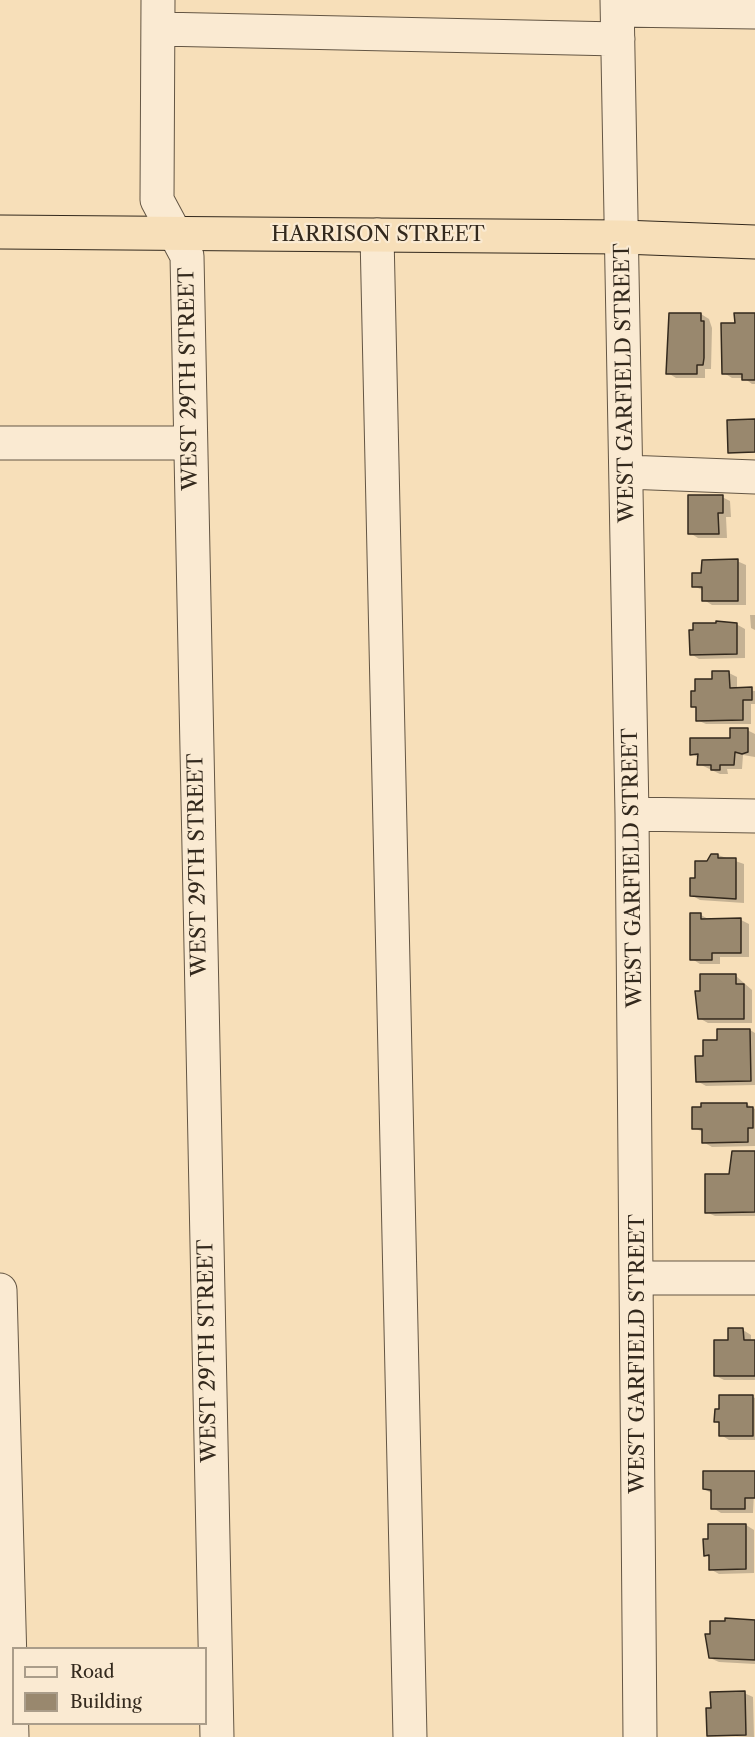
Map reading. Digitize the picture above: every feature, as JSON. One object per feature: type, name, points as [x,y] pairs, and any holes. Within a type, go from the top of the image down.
[{"type":"highway","name":"HARRISON STREET","points":[[0,232],[622,237],[755,242]]},
{"type":"street","points":[[158,14],[618,16],[755,12]]},
{"type":"street","name":"WEST 29TH STREET","points":[[158,14],[157,200],[187,256],[217,1737]]},
{"type":"street","name":"WEST GARFIELD STREET","points":[[618,16],[632,814],[640,1737]]},
{"type":"street","points":[[377,235],[410,1737]]},
{"type":"street","points":[[0,443],[189,443]]},
{"type":"street","points":[[627,472],[755,477]]},
{"type":"street","points":[[632,814],[755,816]]},
{"type":"street","points":[[637,1278],[755,1278]]},
{"type":"street","points":[[0,1290],[5,1670],[12,1737]]},
{"type":"building","points":[[669,313],[701,313],[701,321],[704,321],[704,358],[703,365],[697,365],[697,374],[666,374]]},
{"type":"building","points":[[734,313],[755,313],[755,380],[742,380],[742,374],[722,374],[721,323],[735,323]]},
{"type":"building","points":[[755,419],[755,452],[728,453],[727,420]]},
{"type":"building","points":[[688,495],[723,495],[723,513],[718,513],[719,534],[688,534]]},
{"type":"building","points":[[738,559],[738,601],[702,601],[702,587],[692,587],[692,573],[701,573],[702,560]]},
{"type":"building","points":[[716,621],[737,623],[737,654],[690,655],[689,630],[693,630],[693,623],[716,623]]},
{"type":"building","points":[[712,671],[729,671],[730,688],[752,687],[752,700],[743,700],[743,720],[696,721],[696,707],[691,707],[691,691],[695,691],[695,679],[712,679]]},
{"type":"building","points":[[730,728],[748,728],[748,752],[742,754],[735,752],[734,765],[720,765],[720,770],[711,770],[711,765],[697,765],[698,754],[690,755],[690,738],[730,738]]},
{"type":"building","points":[[711,854],[718,854],[718,858],[736,858],[736,899],[690,896],[690,878],[695,878],[695,861],[707,861]]},
{"type":"building","points":[[690,913],[701,913],[701,919],[741,918],[741,953],[712,953],[712,960],[690,960]]},
{"type":"building","points":[[700,974],[736,974],[736,984],[744,984],[744,1019],[698,1019],[695,991],[700,991]]},
{"type":"building","points":[[717,1029],[750,1029],[751,1081],[696,1082],[695,1056],[703,1056],[703,1040],[717,1040]]},
{"type":"building","points":[[701,1103],[747,1103],[747,1107],[753,1107],[753,1128],[748,1128],[748,1142],[702,1143],[702,1129],[692,1129],[692,1107],[701,1107]]},
{"type":"building","points":[[732,1151],[755,1151],[755,1212],[705,1213],[705,1174],[729,1174]]},
{"type":"building","points":[[728,1328],[743,1328],[744,1340],[755,1340],[755,1376],[714,1376],[714,1340],[728,1340]]},
{"type":"building","points":[[719,1395],[753,1395],[753,1436],[719,1436],[719,1422],[714,1422],[715,1409],[719,1409]]},
{"type":"building","points":[[703,1471],[755,1471],[755,1498],[745,1498],[745,1509],[711,1509],[711,1490],[703,1489]]},
{"type":"building","points":[[708,1524],[746,1524],[746,1569],[709,1570],[709,1555],[704,1556],[703,1539],[708,1539]]},
{"type":"building","points":[[725,1618],[755,1620],[755,1660],[709,1658],[705,1634],[710,1634],[710,1621],[725,1621]]},
{"type":"building","points":[[745,1691],[746,1735],[707,1736],[706,1708],[711,1708],[710,1692]]}]
